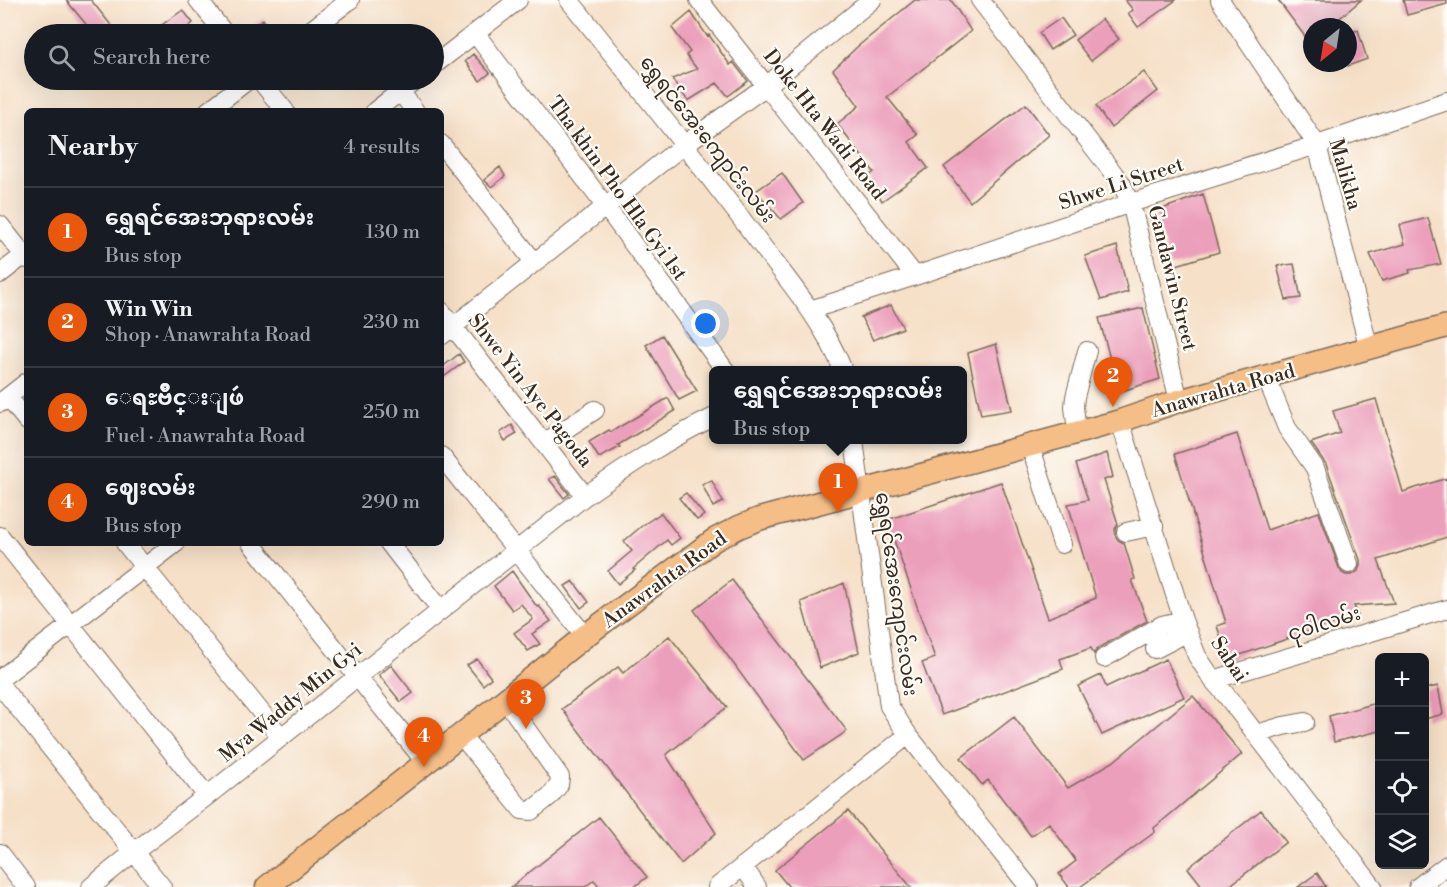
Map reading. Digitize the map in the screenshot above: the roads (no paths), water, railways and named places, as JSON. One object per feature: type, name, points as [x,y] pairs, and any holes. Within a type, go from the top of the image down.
[{"type":"main road","name":"Anawrahta Road","points":[[267,887],[585,636],[714,540],[739,527],[759,519],[1120,421],[1179,401],[1447,326]]},
{"type":"street","points":[[198,0],[217,24]]},
{"type":"street","points":[[319,24],[350,0]]},
{"type":"street","points":[[444,57],[518,0]]},
{"type":"street","name":"ရွှေရင်အေးကျောင်းလမ်း","points":[[570,0],[685,144],[810,310],[836,352],[841,366]]},
{"type":"street","name":"Doke Hta Wadi Road","points":[[699,0],[915,276]]},
{"type":"street","points":[[447,331],[685,144],[766,86],[872,0]]},
{"type":"street","name":"Gandawin Street","points":[[980,0],[1121,183],[1131,203],[1179,401]]},
{"type":"street","name":"Malikha","points":[[1220,0],[1317,146],[1369,349]]},
{"type":"street","name":"Tha khin Pho Hla Gyi 1st","points":[[475,33],[606,207],[721,366]]},
{"type":"street","points":[[212,108],[235,90]]},
{"type":"street","points":[[268,90],[283,108]]},
{"type":"street","points":[[379,108],[400,91],[414,108]]},
{"type":"street","name":"Shwe Li Street","points":[[810,310],[1131,203],[1317,146],[1447,101]]},
{"type":"street","points":[[444,148],[535,263]]},
{"type":"street","points":[[0,225],[24,254]]},
{"type":"street","points":[[0,274],[24,257]]},
{"type":"street","name":"Shwe Yin Aye Pagoda","points":[[447,331],[544,443],[585,496]]},
{"type":"street","points":[[1077,432],[1075,397],[1087,351]]},
{"type":"street","points":[[1266,377],[1287,428],[1316,468],[1349,564]]},
{"type":"street","points":[[24,384],[4,400],[24,418]]},
{"type":"street","points":[[544,443],[595,410]]},
{"type":"street","name":"Mya Waddy Min Gyi","points":[[91,887],[585,496],[643,456],[709,419]]},
{"type":"street","name":"Sabai","points":[[1120,421],[1185,626],[1197,656],[1373,887]]},
{"type":"street","name":"ရွှေရင်အေးကျောင်းလမ်း","points":[[854,444],[889,706],[908,735],[1029,887]]},
{"type":"street","points":[[1030,445],[1062,544]]},
{"type":"street","points":[[444,460],[585,636]]},
{"type":"street","points":[[1126,531],[1154,526]]},
{"type":"street","points":[[0,536],[207,796]]},
{"type":"street","points":[[128,546],[281,737]]},
{"type":"street","points":[[0,679],[172,546]]},
{"type":"street","points":[[253,546],[426,763]]},
{"type":"street","points":[[390,546],[441,610]]},
{"type":"street","name":"ငုဝါလမ်း","points":[[1214,680],[1447,609]]},
{"type":"street","points":[[1104,658],[1162,626],[1185,626]]},
{"type":"street","points":[[1155,649],[1185,626]]},
{"type":"street","points":[[0,686],[162,887]]},
{"type":"street","points":[[461,735],[522,810],[531,811],[543,802],[559,785],[560,777],[505,699]]},
{"type":"street","points":[[1257,734],[1305,722]]},
{"type":"street","points":[[717,887],[908,735]]},
{"type":"street","points":[[0,854],[26,887]]},
{"type":"street","points":[[1418,887],[1447,865]]},
{"type":"street","points":[[743,866],[757,887]]},
{"type":"place","name":"Win Win","points":[[1113,407]]},
{"type":"place","name":"ရွှေရင်အေးဘုရားလမ်း","points":[[838,513]]},
{"type":"place","name":"ေရႊဗ်ိဳင္းျဖဴ","points":[[526,729]]},
{"type":"place","name":"ဈေးလမ်း","points":[[424,767]]}]
